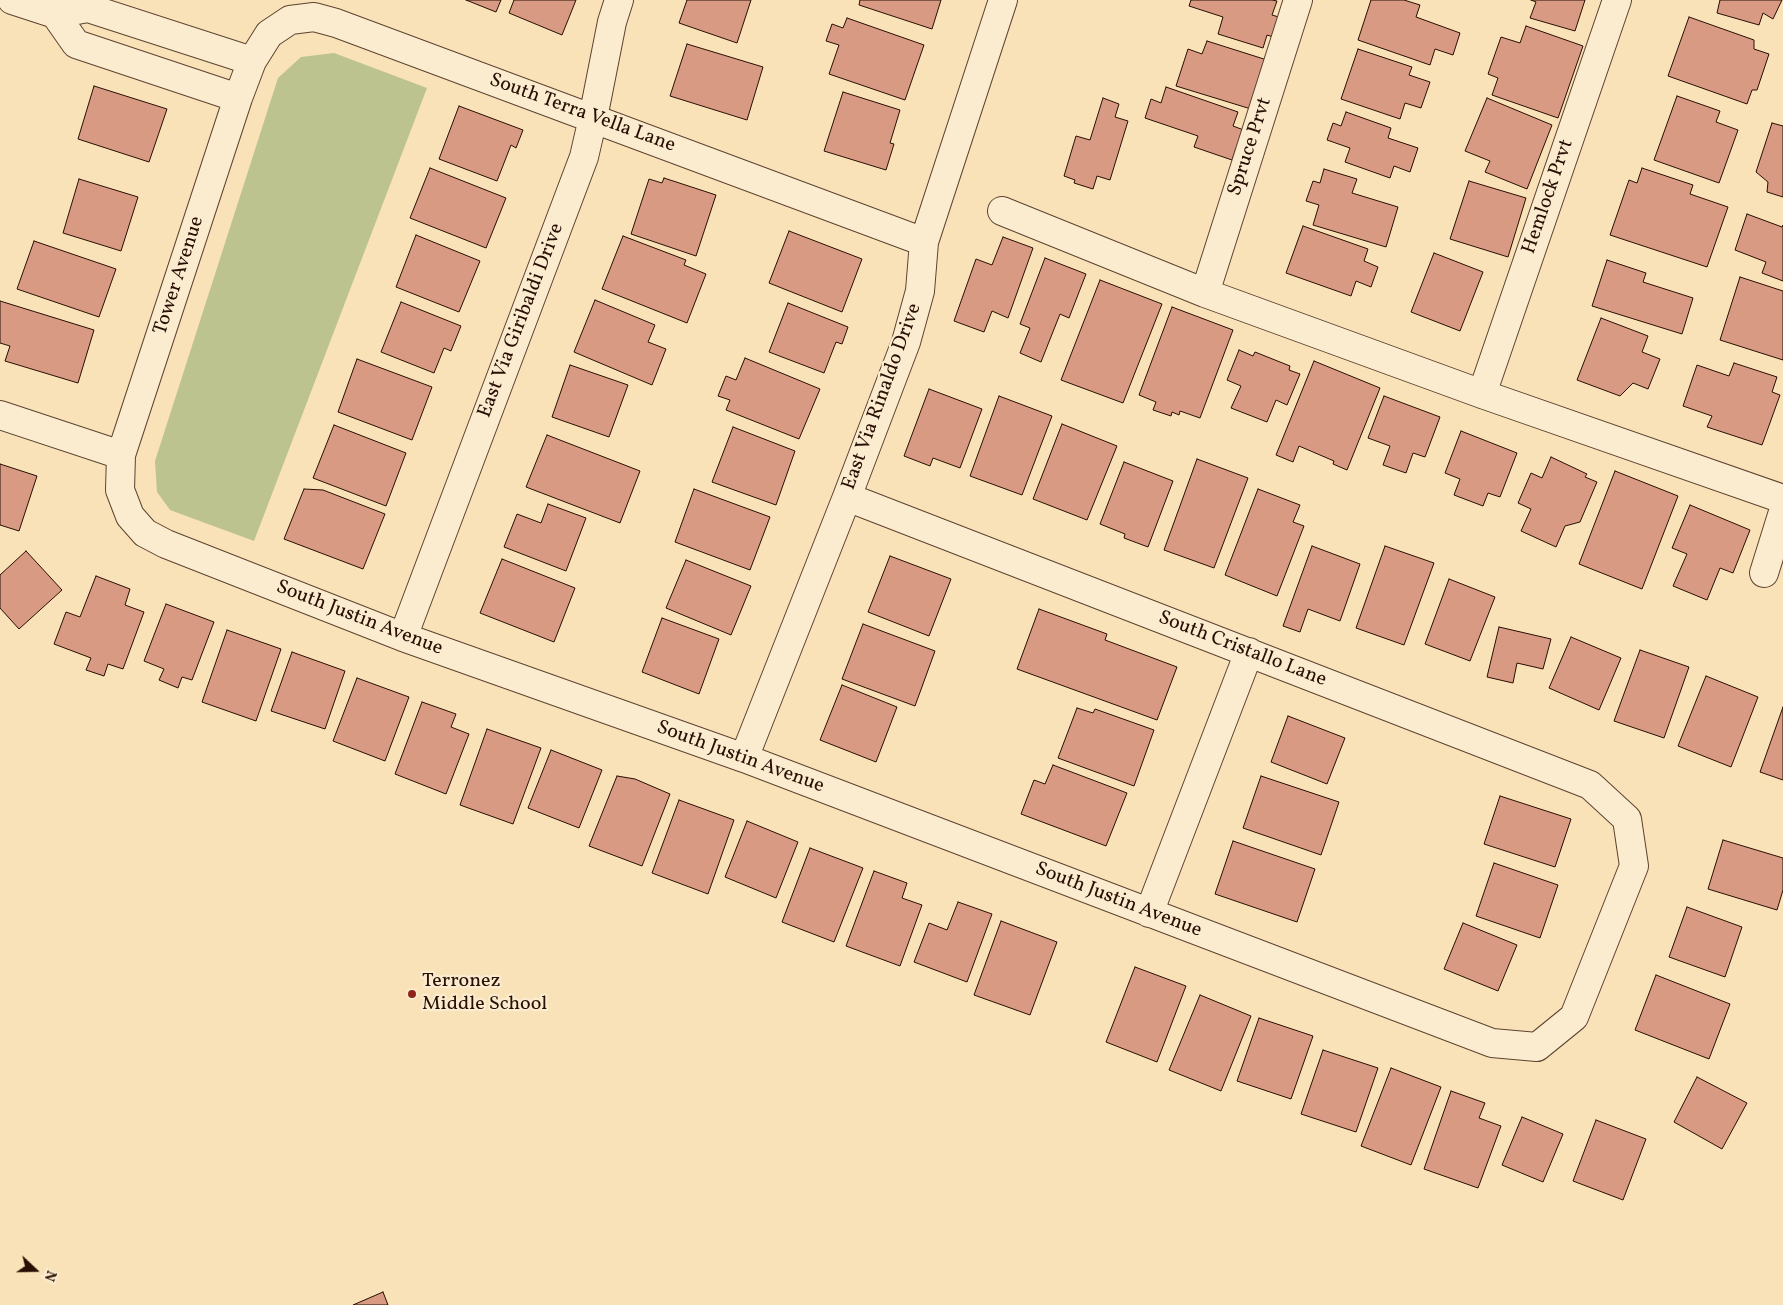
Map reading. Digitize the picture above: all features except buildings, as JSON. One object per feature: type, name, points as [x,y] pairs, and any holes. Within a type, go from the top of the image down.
[{"type":"street","points":[[12,0],[55,14],[88,8],[252,61]]},
{"type":"street","name":"East Via Giribaldi Drive","points":[[403,636],[584,157],[612,22],[619,0]]},
{"type":"street","name":"East Via Rinaldo Drive","points":[[744,758],[906,342],[920,291],[924,242],[1003,0]]},
{"type":"street","name":"Spruce Prvt","points":[[1205,293],[1298,0]]},
{"type":"street","name":"Hemlock Prvt","points":[[1482,394],[1617,0]]},
{"type":"street","points":[[55,14],[76,44],[238,98]]},
{"type":"street","name":"South Terra Vella Lane","points":[[238,98],[252,61],[269,34],[290,20],[314,17],[336,23],[924,242]]},
{"type":"street","name":"Tower Avenue","points":[[121,454],[238,98]]},
{"type":"street","points":[[1002,211],[1205,293],[1482,394],[1783,499]]},
{"type":"street","points":[[0,415],[121,454]]},
{"type":"street","name":"South Justin Avenue","points":[[121,454],[120,490],[130,516],[145,533],[166,544],[403,636],[744,758],[1492,1043],[1536,1047]]},
{"type":"street","name":"South Cristallo Lane","points":[[847,497],[1590,785],[1627,819],[1634,866],[1574,1017],[1536,1047]]},
{"type":"street","points":[[1764,573],[1783,512]]},
{"type":"street","points":[[1149,913],[1249,652]]},
{"type":"green space","points":[[334,53],[427,88],[254,541],[170,510],[157,492],[155,461],[278,78],[301,57]]},
{"type":"place","name":"Terronez Middle School","points":[[412,994]]}]
